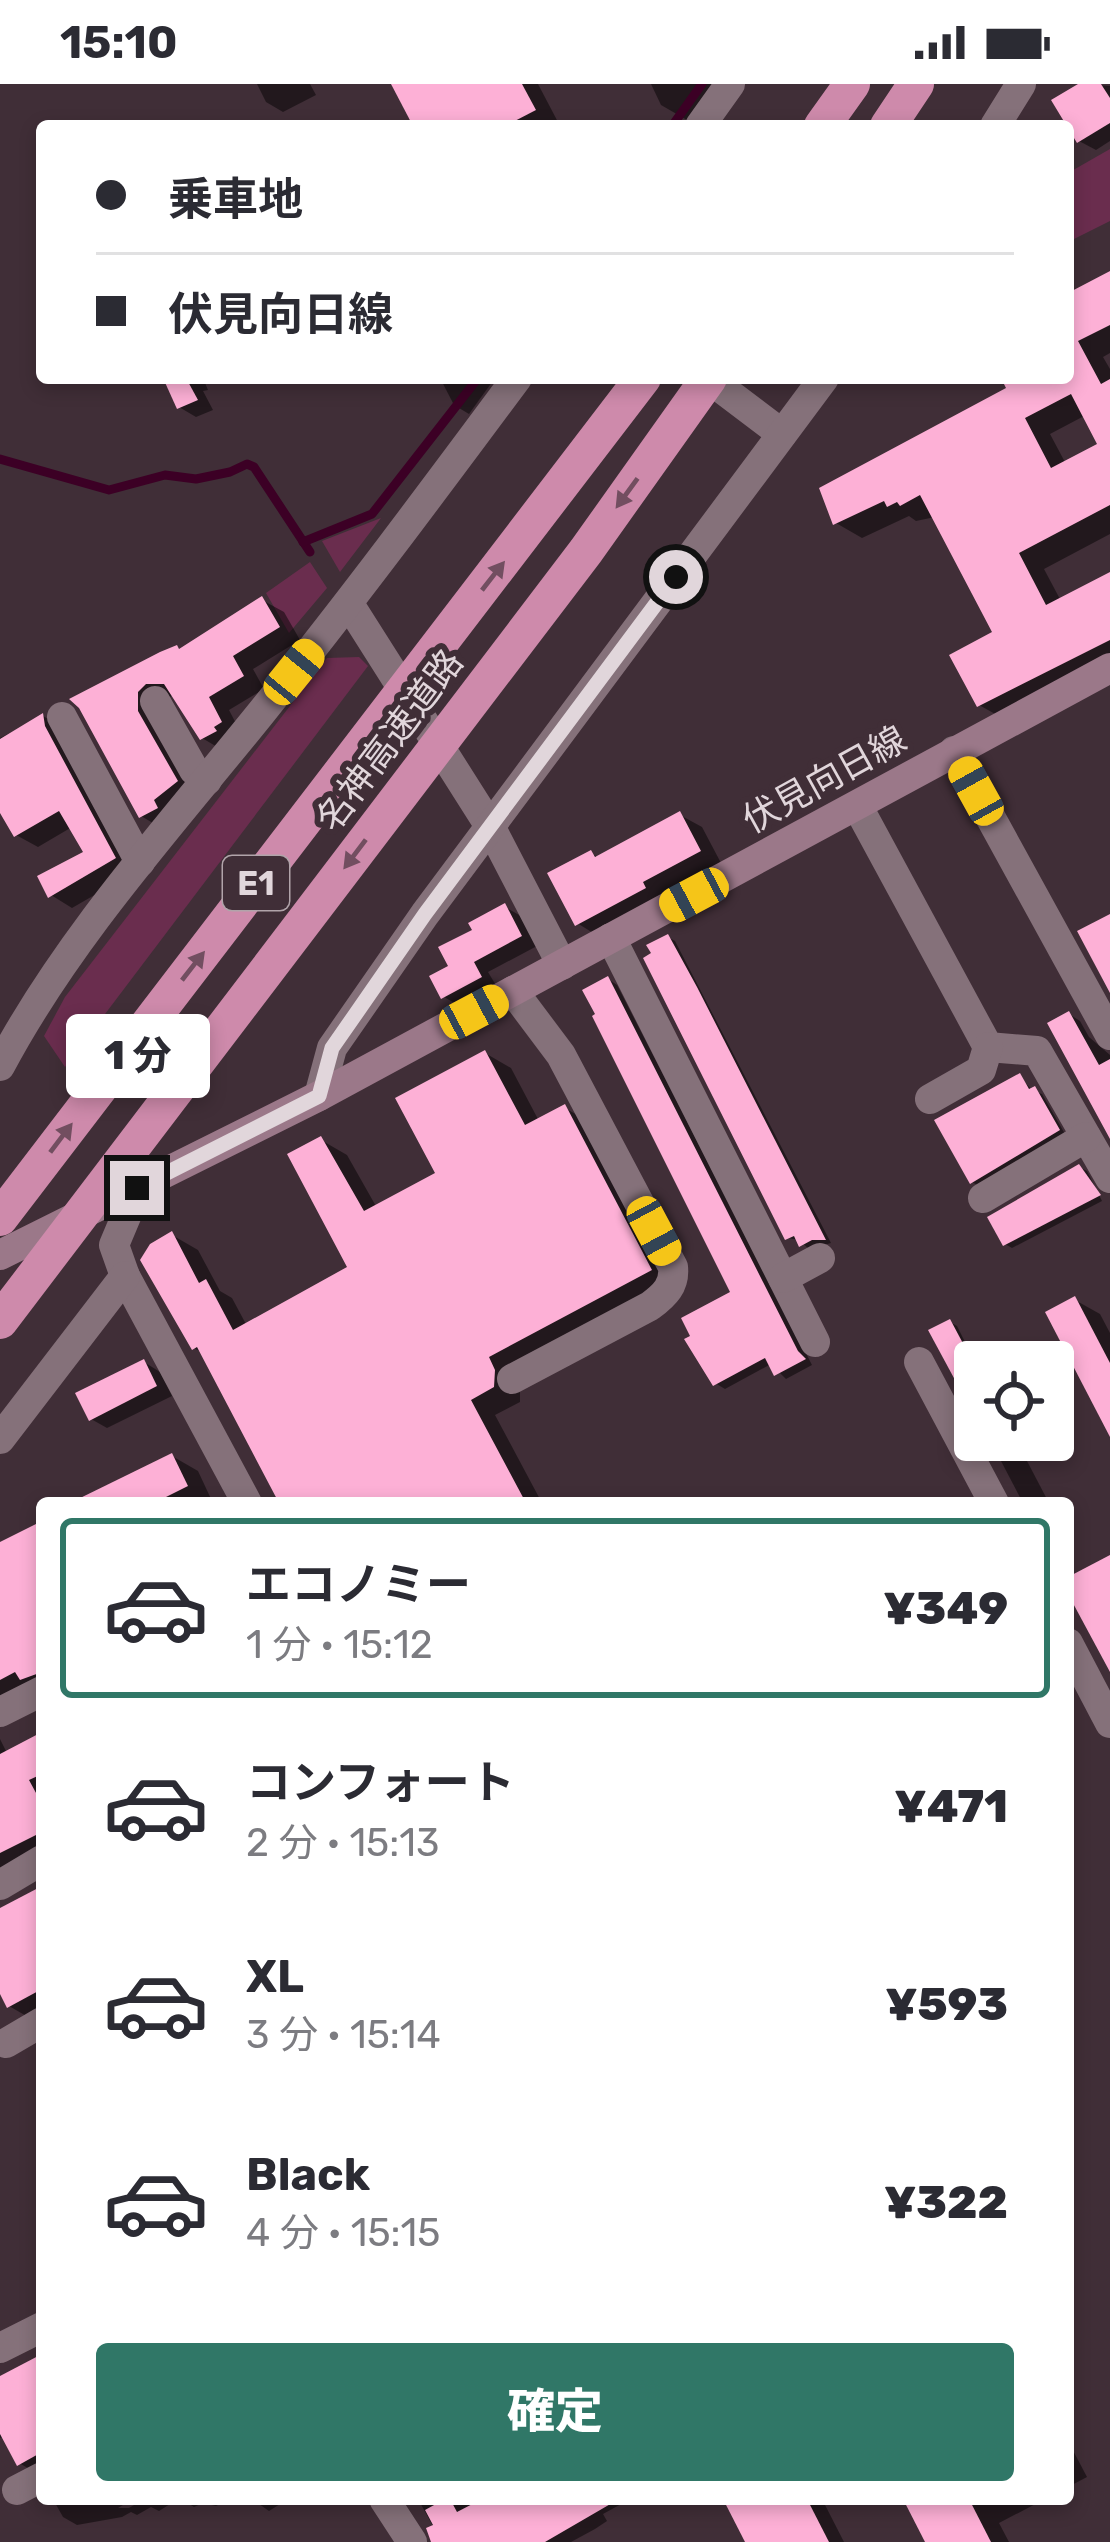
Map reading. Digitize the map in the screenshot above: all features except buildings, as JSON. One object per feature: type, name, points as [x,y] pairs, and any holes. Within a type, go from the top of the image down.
[{"type":"highway","points":[[827,120],[851,84]]},
{"type":"highway","points":[[893,120],[916,84]]},
{"type":"highway","name":"名神高速道路","points":[[0,1218],[638,384]]},
{"type":"highway","name":"名神高速道路","points":[[0,1321],[586,551],[704,385]]},
{"type":"main road","name":"伏見向日線","points":[[0,1255],[319,1096],[1110,668]]},
{"type":"street","points":[[704,120],[730,84]]},
{"type":"street","points":[[998,120],[1021,84]]},
{"type":"street","points":[[0,1066],[30,1010],[140,862],[350,604],[513,384]]},
{"type":"street","points":[[319,1096],[332,1048],[425,914],[820,384]]},
{"type":"street","points":[[704,385],[782,434]]},
{"type":"street","points":[[350,604],[491,828],[562,965]]},
{"type":"street","points":[[155,701],[194,770],[207,780]]},
{"type":"street","points":[[62,717],[140,862]]},
{"type":"street","points":[[954,751],[1110,1035]]},
{"type":"street","points":[[858,807],[988,1047],[981,1070],[930,1099]]},
{"type":"street","points":[[611,938],[815,1342]]},
{"type":"street","points":[[512,1379],[650,1306],[663,1297],[674,1279],[673,1267],[561,1055],[513,991]]},
{"type":"street","points":[[988,1047],[1037,1051],[1110,1178]]},
{"type":"street","points":[[983,1198],[1086,1137]]},
{"type":"street","points":[[137,1188],[114,1245],[125,1276],[244,1497]]},
{"type":"street","points":[[783,1278],[820,1258]]},
{"type":"street","points":[[0,1439],[125,1276]]},
{"type":"street","points":[[920,1362],[991,1497]]},
{"type":"street","points":[[1074,1654],[1110,1723]]},
{"type":"street","points":[[0,1712],[36,1694]]},
{"type":"street","points":[[0,1885],[36,1864]]},
{"type":"street","points":[[6,2043],[36,2026]]},
{"type":"street","points":[[0,2348],[36,2330]]},
{"type":"street","points":[[388,2505],[412,2542]]},
{"type":"shaded area","points":[[1110,149],[1110,221],[1074,239],[1074,170]]},
{"type":"shaded area","points":[[381,518],[340,572],[322,541]]},
{"type":"shaded area","points":[[310,562],[327,588],[289,633],[266,593]]},
{"type":"shaded area","points":[[359,657],[368,666],[65,1067],[44,1036],[65,997],[327,658]]},
{"type":"waterway","points":[[676,120],[702,84]]},
{"type":"waterway","points":[[303,542],[372,514],[473,384]]},
{"type":"waterway","points":[[0,459],[109,490],[165,475],[196,479],[247,464],[254,467],[310,552]]},
{"type":"route","points":[[137,1188],[319,1096],[332,1048],[425,914],[676,577]]}]
